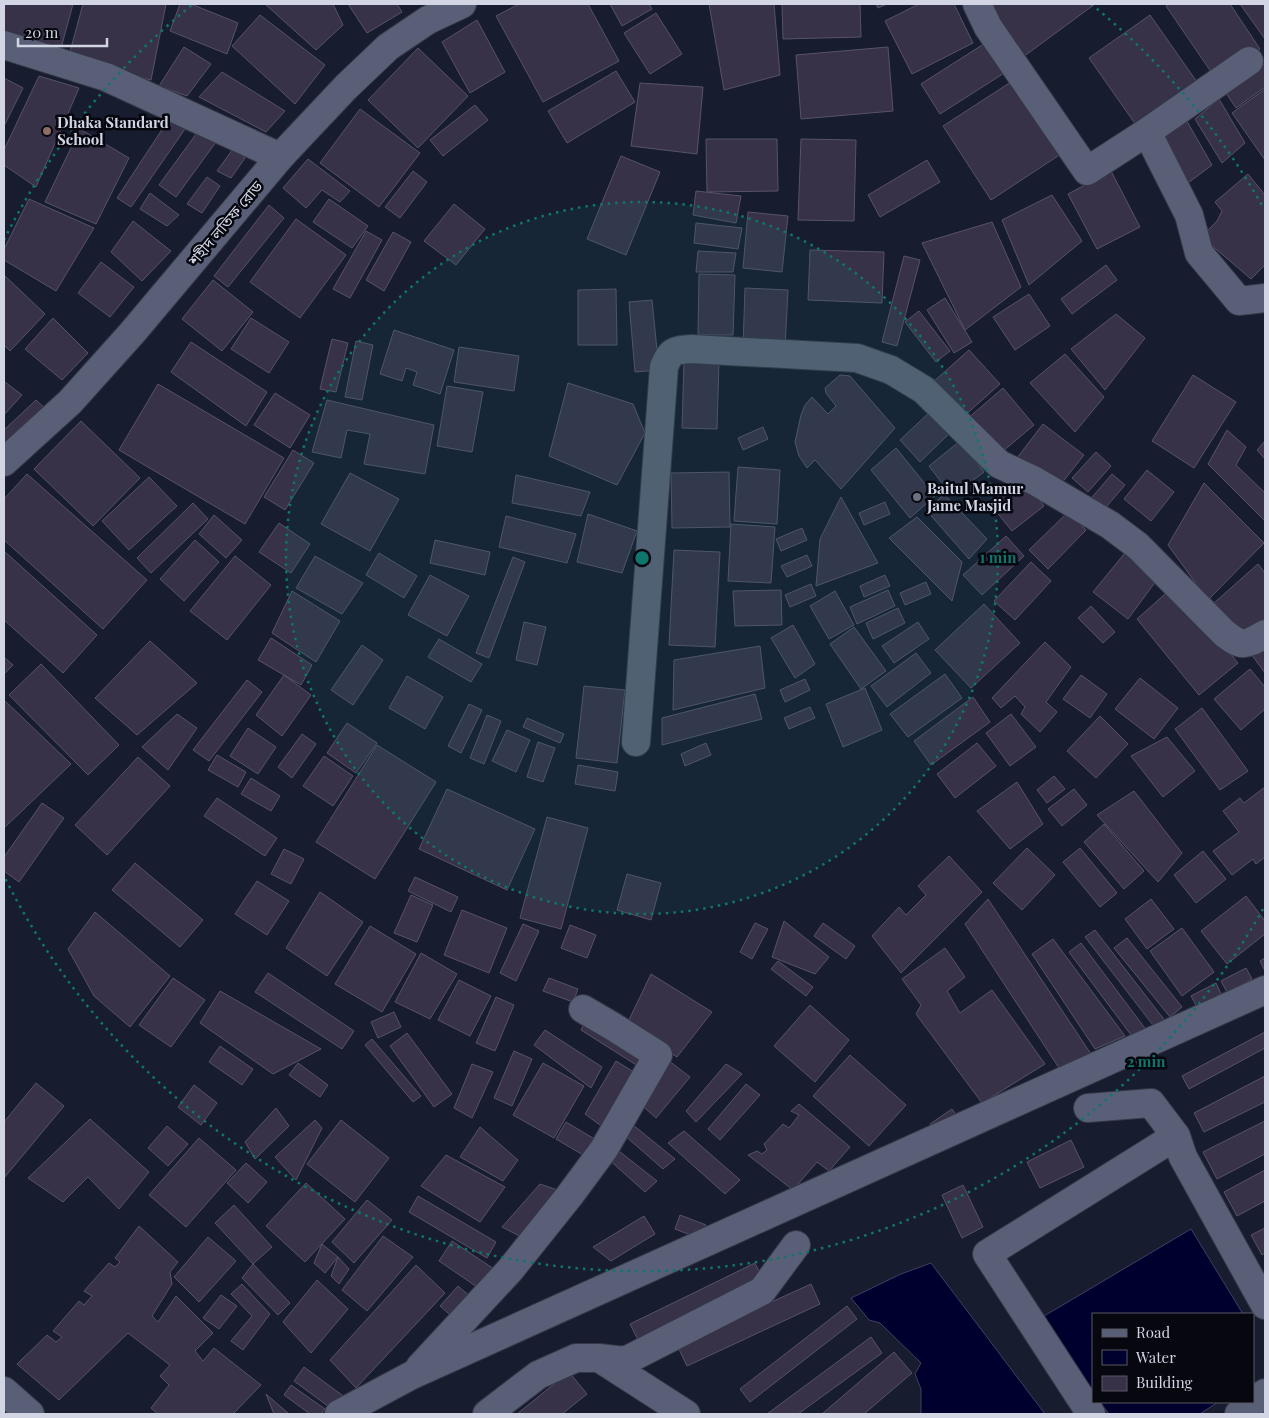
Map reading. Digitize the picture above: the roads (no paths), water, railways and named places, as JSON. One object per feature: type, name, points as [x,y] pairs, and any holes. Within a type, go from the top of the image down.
[{"type":"street","name":"শহীদ লতিফ রোড","points":[[4,462],[70,402],[120,347],[280,157],[346,87],[388,47],[428,20],[462,4]]},
{"type":"street","points":[[977,4],[988,27],[1087,171],[1148,132],[1250,61]]},
{"type":"street","points":[[4,45],[106,77],[280,157]]},
{"type":"street","points":[[1148,132],[1189,215],[1199,253],[1239,301],[1265,298]]},
{"type":"street","points":[[636,742],[664,367],[668,356],[676,350],[691,349],[857,358],[891,370],[924,390],[999,464],[1044,486],[1110,525],[1138,546],[1235,642],[1246,644],[1265,634]]},
{"type":"street","points":[[339,1414],[412,1375],[1265,990]]},
{"type":"street","points":[[412,1375],[510,1270],[570,1195],[604,1149],[658,1055],[583,1009]]},
{"type":"street","points":[[1088,1108],[1150,1103],[1176,1136],[1182,1157],[1265,1305]]},
{"type":"street","points":[[1090,1414],[987,1254],[1176,1136]]},
{"type":"street","points":[[487,1414],[538,1375],[576,1358],[625,1361],[762,1291],[796,1244]]},
{"type":"street","points":[[599,1358],[686,1414]]},
{"type":"street","points":[[4,1391],[30,1414]]},
{"type":"street","points":[[1254,1402],[1265,1394]]},
{"type":"street","points":[[1239,1414],[1253,1403]]},
{"type":"water","points":[[1191,1229],[1242,1313],[1092,1313],[1092,1391],[1039,1319]]},
{"type":"water","points":[[931,1263],[1045,1414],[921,1414],[921,1389],[915,1374],[921,1363],[880,1323],[869,1320],[851,1298],[901,1274]]},
{"type":"water","points":[[1101,1403],[1216,1403],[1200,1414],[1109,1414]]},
{"type":"place","name":"Dhaka Standard School","points":[[47,131]]},
{"type":"place","name":"Baitul Mamur Jame Masjid","points":[[917,497]]}]
